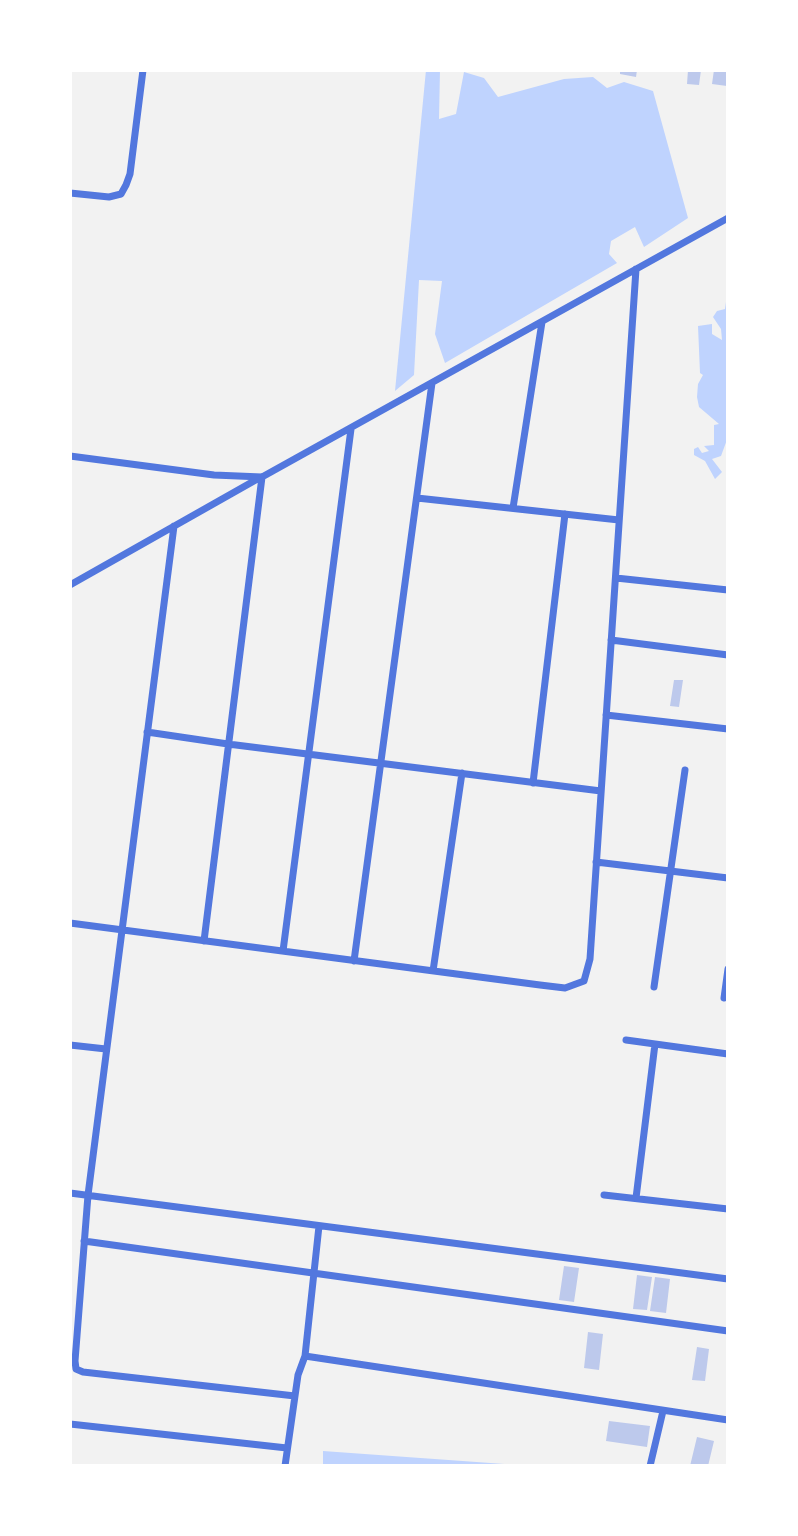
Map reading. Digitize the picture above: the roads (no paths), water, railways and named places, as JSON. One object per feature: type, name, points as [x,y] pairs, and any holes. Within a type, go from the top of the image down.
[{"type":"street","points":[[70,193],[109,197],[121,194],[126,185],[143,70]]},
{"type":"street","points":[[70,585],[728,218]]},
{"type":"street","points":[[70,923],[565,988],[584,981],[590,959],[636,269]]},
{"type":"street","points":[[513,508],[542,322]]},
{"type":"street","points":[[354,961],[432,383]]},
{"type":"street","points":[[283,951],[351,429]]},
{"type":"street","points":[[70,456],[214,475],[262,477]]},
{"type":"street","points":[[204,941],[262,477]]},
{"type":"street","points":[[417,498],[620,520]]},
{"type":"street","points":[[533,783],[565,514]]},
{"type":"street","points":[[174,526],[88,1195],[73,1335],[75,1362],[76,1369],[83,1373],[295,1396]]},
{"type":"street","points":[[615,578],[728,590]]},
{"type":"street","points":[[611,640],[728,655]]},
{"type":"street","points":[[606,715],[728,729]]},
{"type":"street","points":[[147,732],[601,791]]},
{"type":"street","points":[[654,987],[685,770]]},
{"type":"street","points":[[433,971],[462,774]]},
{"type":"street","points":[[596,862],[728,878]]},
{"type":"street","points":[[724,998],[728,969]]},
{"type":"street","points":[[626,1040],[728,1054]]},
{"type":"street","points":[[636,1198],[655,1044]]},
{"type":"street","points":[[70,1045],[106,1049]]},
{"type":"street","points":[[70,1194],[728,1279]]},
{"type":"street","points":[[604,1195],[728,1209]]},
{"type":"street","points":[[285,1466],[298,1375],[305,1356],[319,1226]]},
{"type":"street","points":[[84,1241],[728,1331]]},
{"type":"street","points":[[70,1267],[82,1268]]},
{"type":"street","points":[[305,1356],[728,1420]]},
{"type":"street","points":[[650,1466],[663,1411]]},
{"type":"street","points":[[70,1424],[287,1448]]},
{"type":"water","points":[[426,70],[440,70],[439,119],[456,114],[464,72],[484,78],[498,97],[564,79],[593,77],[607,88],[624,82],[653,91],[688,218],[644,247],[635,227],[611,241],[609,254],[617,263],[445,363],[435,334],[442,281],[419,280],[414,375],[395,391]]},
{"type":"water","points":[[726,302],[728,437],[721,456],[712,459],[722,472],[715,479],[705,461],[694,455],[694,449],[698,447],[702,453],[709,451],[704,446],[714,445],[714,425],[719,424],[699,407],[698,384],[703,375],[700,373],[698,326],[712,324],[712,334],[722,340],[721,329],[713,317],[717,311],[725,309]]},
{"type":"water","points":[[323,1451],[532,1466],[323,1466]]}]
